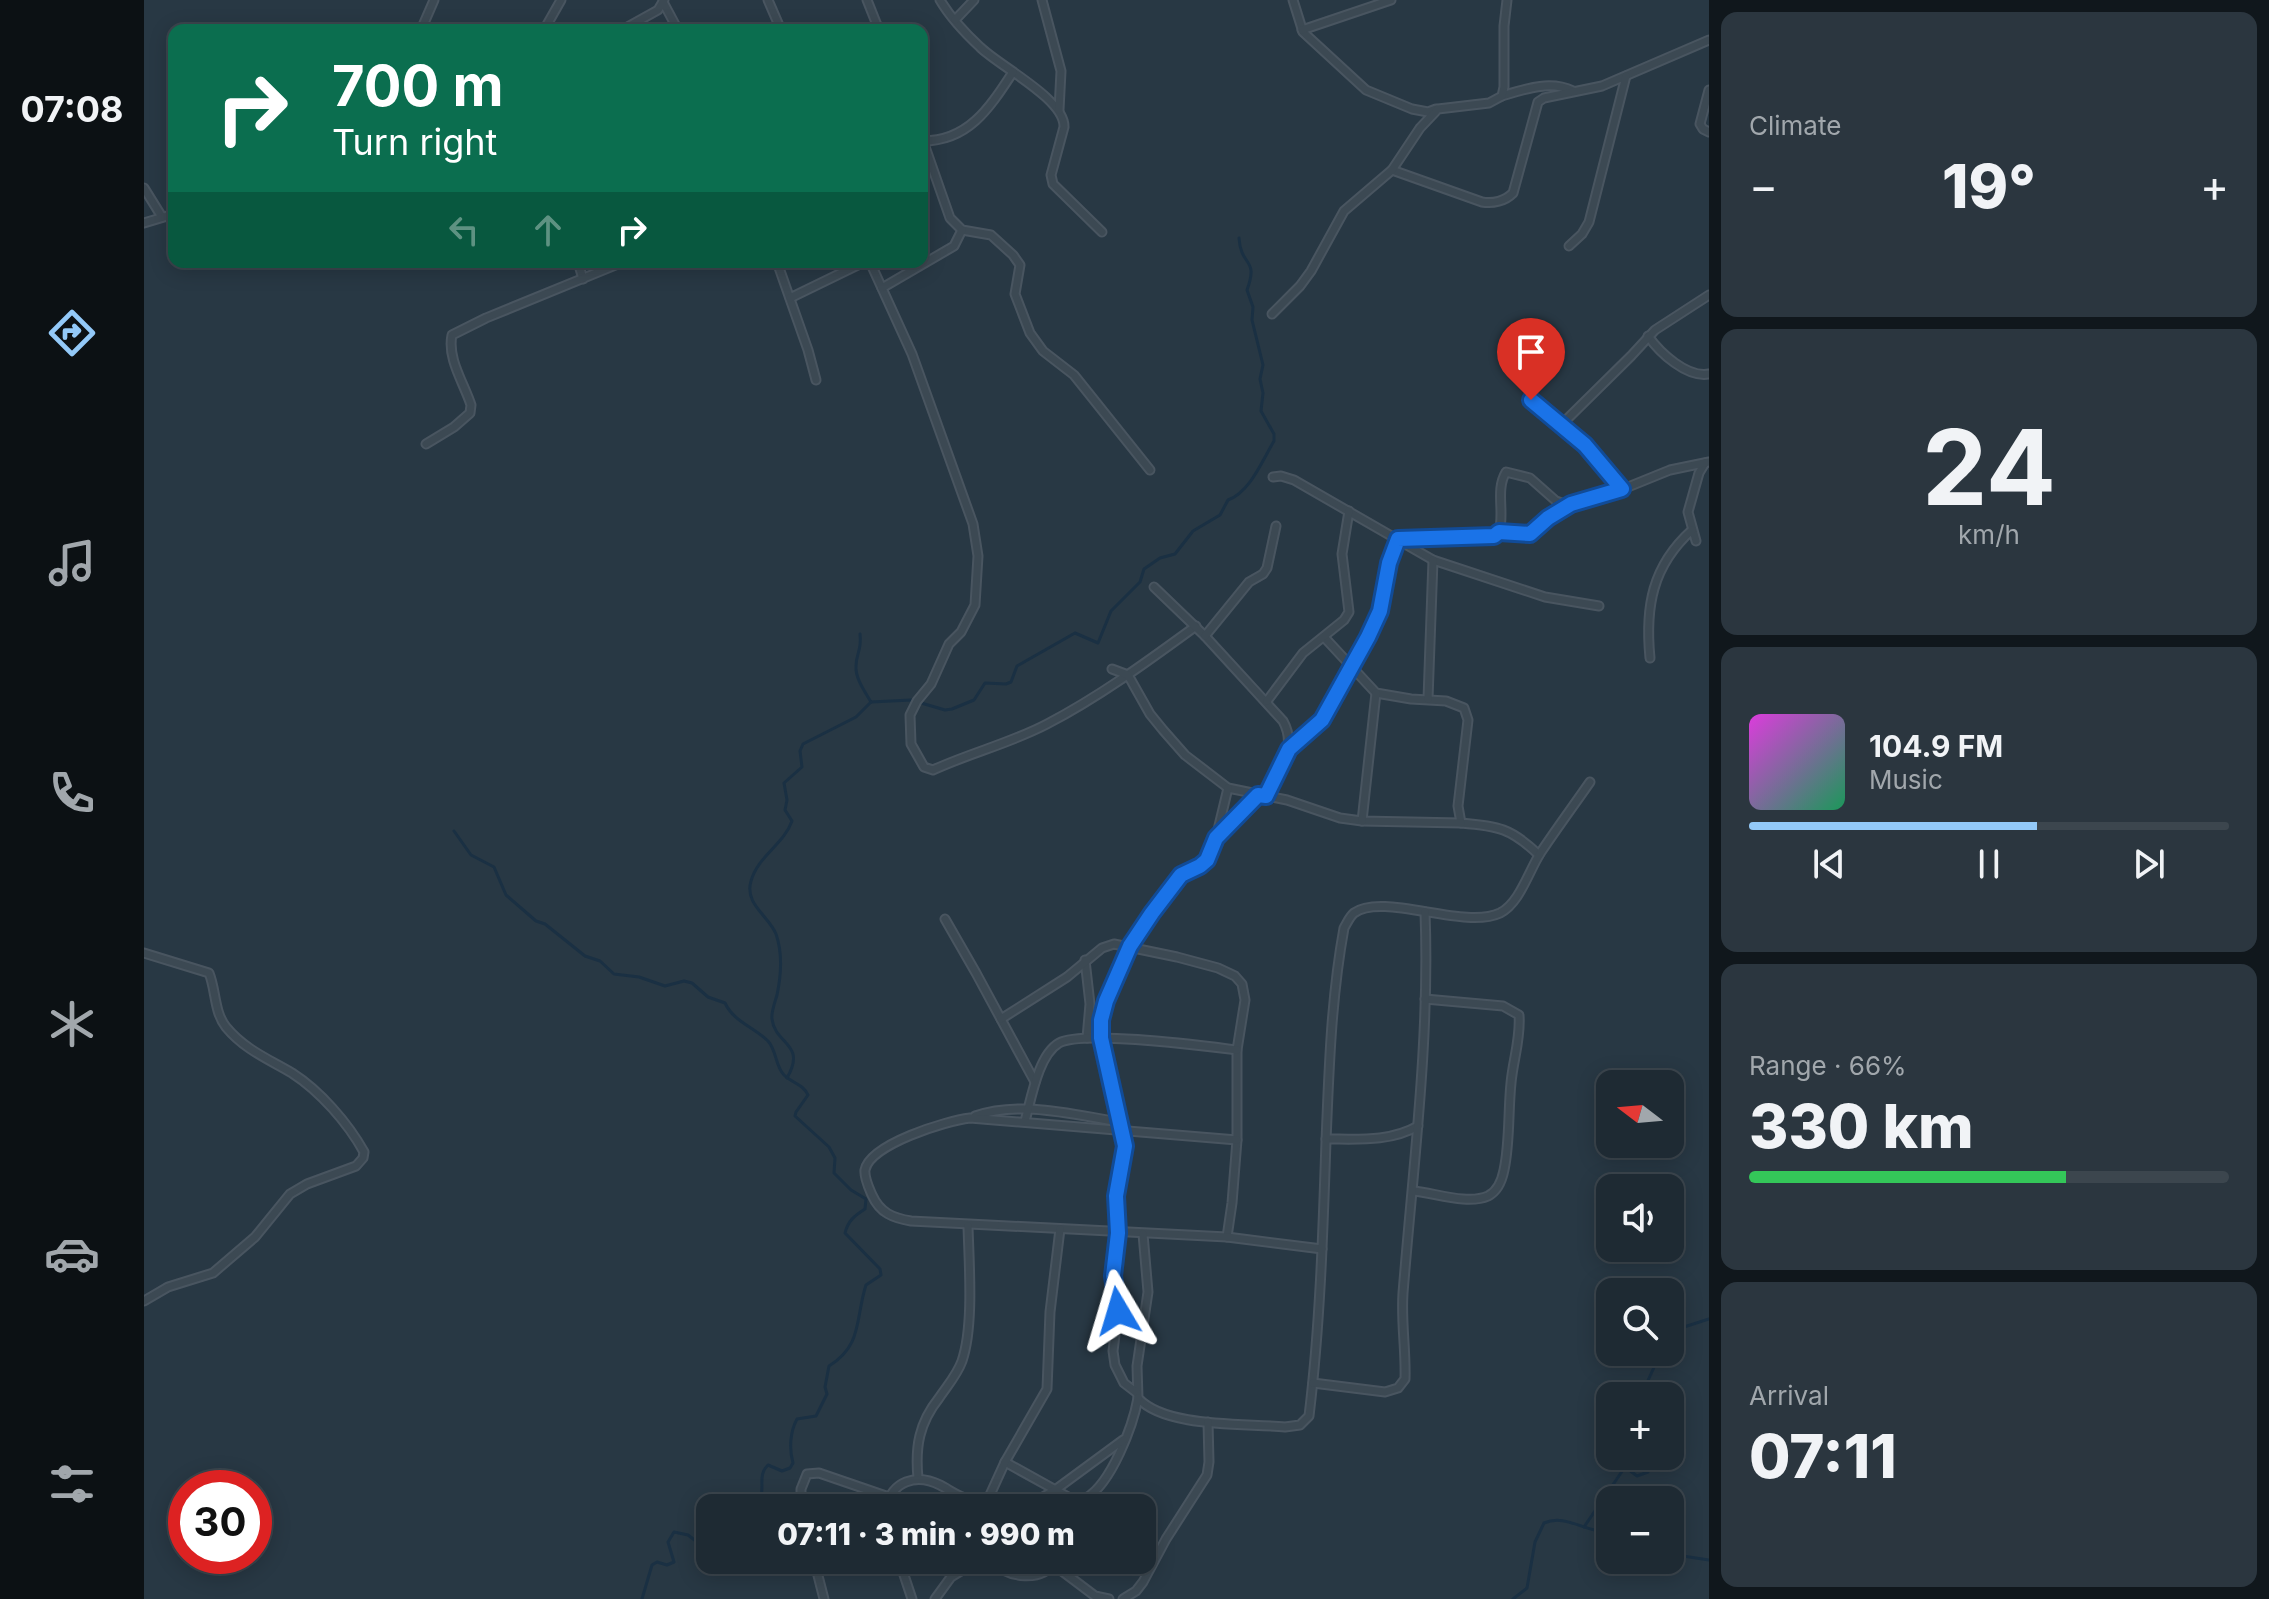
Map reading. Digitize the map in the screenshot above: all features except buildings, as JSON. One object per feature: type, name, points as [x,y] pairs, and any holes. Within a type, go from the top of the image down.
[{"type":"street","points":[[424,24],[434,0]]},
{"type":"street","points":[[547,24],[561,0]]},
{"type":"street","points":[[768,0],[778,24]]},
{"type":"street","points":[[867,0],[877,24]]},
{"type":"street","points":[[940,0],[981,48],[1059,110],[1064,127],[1051,175],[1053,184],[1102,232]]},
{"type":"street","points":[[955,20],[974,0]]},
{"type":"street","points":[[1042,0],[1061,71],[1059,110]]},
{"type":"street","points":[[1293,0],[1302,30],[1366,90],[1412,109],[1428,112],[1489,103],[1502,96],[1548,85],[1575,92]]},
{"type":"street","points":[[1302,30],[1391,0]]},
{"type":"street","points":[[1502,96],[1507,0]]},
{"type":"street","points":[[633,24],[658,10],[663,1]]},
{"type":"street","points":[[663,1],[675,24]]},
{"type":"street","points":[[1392,170],[1489,204],[1508,198],[1513,193],[1538,102],[1544,98],[1602,86],[1709,40]]},
{"type":"street","points":[[928,140],[939,141],[971,127],[990,108],[1013,72]]},
{"type":"street","points":[[1569,246],[1589,222],[1626,76]]},
{"type":"street","points":[[1709,90],[1700,124],[1709,132]]},
{"type":"street","points":[[1272,314],[1311,271],[1344,211],[1392,170],[1420,128],[1438,109]]},
{"type":"street","points":[[928,154],[950,218],[962,230],[991,235],[1020,265],[1015,294],[1030,333],[1043,351],[1074,375],[1150,470]]},
{"type":"street","points":[[144,188],[162,217]]},
{"type":"street","points":[[144,223],[168,216]]},
{"type":"street","points":[[928,261],[954,246],[962,230]]},
{"type":"street","points":[[580,268],[583,279]]},
{"type":"street","points":[[426,444],[470,413],[471,405],[450,346],[452,335],[609,268]]},
{"type":"street","points":[[779,268],[816,380]]},
{"type":"street","points":[[790,298],[852,268]]},
{"type":"street","points":[[873,268],[912,354],[973,524],[978,556],[975,605],[961,632],[949,644],[931,684],[910,715],[909,736],[924,767],[933,770],[1045,726],[1128,675],[1196,626]]},
{"type":"street","points":[[882,288],[916,268]]},
{"type":"street","points":[[1560,426],[1648,336],[1709,295]]},
{"type":"street","points":[[1648,336],[1657,348],[1684,368],[1698,375],[1709,374]]},
{"type":"street","points":[[1531,400],[1585,445],[1622,489]]},
{"type":"street","points":[[1499,532],[1530,534],[1571,504],[1670,470],[1707,462]]},
{"type":"street","points":[[1696,541],[1688,512],[1699,473],[1707,462]]},
{"type":"street","points":[[1398,539],[1494,536],[1502,524],[1501,493],[1506,472],[1530,478],[1556,501],[1571,504]]},
{"type":"street","points":[[1273,477],[1294,480],[1433,560],[1545,597],[1599,606]]},
{"type":"street","points":[[1267,701],[1303,653],[1344,620],[1349,612],[1342,554],[1349,511]]},
{"type":"street","points":[[1205,636],[1249,582],[1267,568],[1276,526]]},
{"type":"street","points":[[1650,658],[1648,609],[1653,590],[1670,554],[1692,530]]},
{"type":"street","points":[[1216,838],[1262,796],[1289,749],[1322,720],[1380,611],[1389,563],[1398,539]]},
{"type":"street","points":[[1428,699],[1433,560]]},
{"type":"street","points":[[1154,587],[1267,701],[1291,735],[1289,749]]},
{"type":"street","points":[[1324,637],[1376,693],[1428,699],[1464,708],[1468,720],[1458,806],[1461,823]]},
{"type":"street","points":[[1112,669],[1128,675],[1150,714],[1185,755],[1228,788],[1362,821],[1485,824],[1509,831],[1539,855]]},
{"type":"street","points":[[1362,821],[1376,693]]},
{"type":"street","points":[[1228,788],[1216,838],[1207,860],[1181,875],[1130,946],[1101,1020],[1101,1038],[1125,1146],[1116,1196],[1118,1233],[1113,1276],[1118,1311],[1113,1351],[1115,1365],[1124,1383],[1145,1406],[1157,1412],[1178,1419],[1285,1427],[1300,1425],[1309,1416],[1313,1383],[1330,1039],[1344,928],[1353,914],[1370,907],[1488,916],[1502,912],[1513,901],[1539,855],[1590,782]]},
{"type":"street","points":[[1313,1383],[1385,1392],[1398,1388],[1405,1379],[1403,1295],[1418,1126],[1427,956],[1425,912]]},
{"type":"street","points":[[945,919],[1035,1082]]},
{"type":"street","points":[[1001,1019],[1067,977],[1102,948],[1114,944],[1218,968],[1235,976],[1242,984],[1245,1000],[1237,1050],[1237,1140],[1227,1237]]},
{"type":"street","points":[[144,953],[209,973],[219,1015],[225,1026],[246,1047],[295,1075],[319,1094],[364,1152],[356,1166],[307,1184],[290,1194],[255,1237],[213,1273],[168,1287],[144,1301]]},
{"type":"street","points":[[1085,960],[1090,1004],[1087,1038]]},
{"type":"street","points":[[1414,1191],[1477,1198],[1489,1196],[1498,1189],[1507,1152],[1511,1081],[1520,1025],[1519,1015],[1503,1006],[1425,999]]},
{"type":"street","points":[[1025,1121],[1035,1082],[1045,1058],[1057,1044],[1101,1038],[1237,1050]]},
{"type":"street","points":[[1237,1140],[1121,1126],[1028,1110],[997,1111],[950,1121],[916,1133],[872,1159],[865,1171],[875,1202],[885,1213],[911,1221],[1227,1237],[1322,1249]]},
{"type":"street","points":[[970,1118],[1121,1126]]},
{"type":"street","points":[[1326,1139],[1388,1138],[1418,1126]]},
{"type":"street","points":[[918,1478],[917,1440],[925,1416],[952,1381],[962,1361],[967,1320],[968,1226]]},
{"type":"street","points":[[990,1494],[1047,1389],[1050,1312],[1060,1229]]},
{"type":"street","points":[[1093,1494],[1102,1485],[1134,1418],[1138,1395],[1137,1366],[1148,1292],[1143,1234]]},
{"type":"street","points":[[1123,1599],[1143,1582],[1207,1475],[1208,1422]]},
{"type":"street","points":[[1048,1494],[1124,1438]]},
{"type":"street","points":[[1005,1462],[1062,1494]]},
{"type":"street","points":[[801,1494],[807,1474],[819,1473],[881,1494]]},
{"type":"street","points":[[892,1494],[901,1483],[918,1478],[938,1483],[959,1494]]},
{"type":"street","points":[[818,1574],[824,1599]]},
{"type":"street","points":[[904,1574],[912,1599]]},
{"type":"street","points":[[935,1599],[956,1574]]},
{"type":"street","points":[[1009,1574],[1021,1577],[1035,1574]]},
{"type":"street","points":[[1070,1574],[1095,1596],[1109,1599]]},
{"type":"waterway","points":[[871,702],[911,700],[945,710],[952,709],[974,700],[985,683],[1011,682],[1017,666],[1075,633],[1098,643],[1111,611],[1140,582],[1144,569],[1160,558],[1175,554],[1193,531],[1220,515],[1228,500],[1249,483],[1274,441],[1274,434],[1261,411],[1263,365],[1247,290],[1251,272],[1239,238]]},
{"type":"waterway","points":[[860,634],[856,671],[871,702]]},
{"type":"waterway","points":[[787,1078],[794,1058],[774,1028],[772,1019],[780,980],[780,949],[773,927],[751,896],[751,881],[759,864],[783,837],[792,821],[785,810],[784,783],[802,767],[800,751],[803,744],[856,717],[871,702]]},
{"type":"waterway","points":[[454,831],[471,855],[494,867],[506,895],[585,956],[600,961],[614,974],[639,977],[665,986],[684,981],[692,983],[708,997],[725,1003],[734,1015],[768,1041],[781,1071],[808,1095],[795,1116],[829,1147],[835,1158],[834,1173],[851,1190],[866,1199],[865,1209],[852,1219],[845,1233],[880,1269],[881,1275],[866,1285],[853,1340],[840,1358],[829,1366],[825,1387],[827,1394],[816,1416],[797,1419],[792,1435],[793,1463],[782,1471],[768,1465],[762,1476],[761,1494]]},
{"type":"waterway","points":[[1684,1327],[1709,1319]]},
{"type":"waterway","points":[[1647,1382],[1655,1366]]},
{"type":"waterway","points":[[1584,1527],[1623,1470]]},
{"type":"waterway","points":[[1629,1470],[1637,1476],[1648,1470]]},
{"type":"waterway","points":[[1513,1599],[1527,1588],[1535,1542],[1544,1523],[1561,1520],[1596,1530]]},
{"type":"waterway","points":[[642,1599],[652,1565],[674,1562],[668,1542],[674,1532],[688,1535],[696,1541]]},
{"type":"waterway","points":[[1684,1556],[1709,1560]]},
{"type":"route","points":[[1118,1311],[1113,1276],[1118,1233],[1116,1196],[1125,1146],[1107,1072],[1101,1020],[1130,946],[1173,884],[1181,875],[1207,860],[1216,838],[1258,795],[1266,796],[1289,749],[1322,720],[1380,611],[1389,563],[1398,539],[1494,536],[1499,532],[1530,534],[1571,504],[1622,489],[1585,445],[1531,400]]}]
